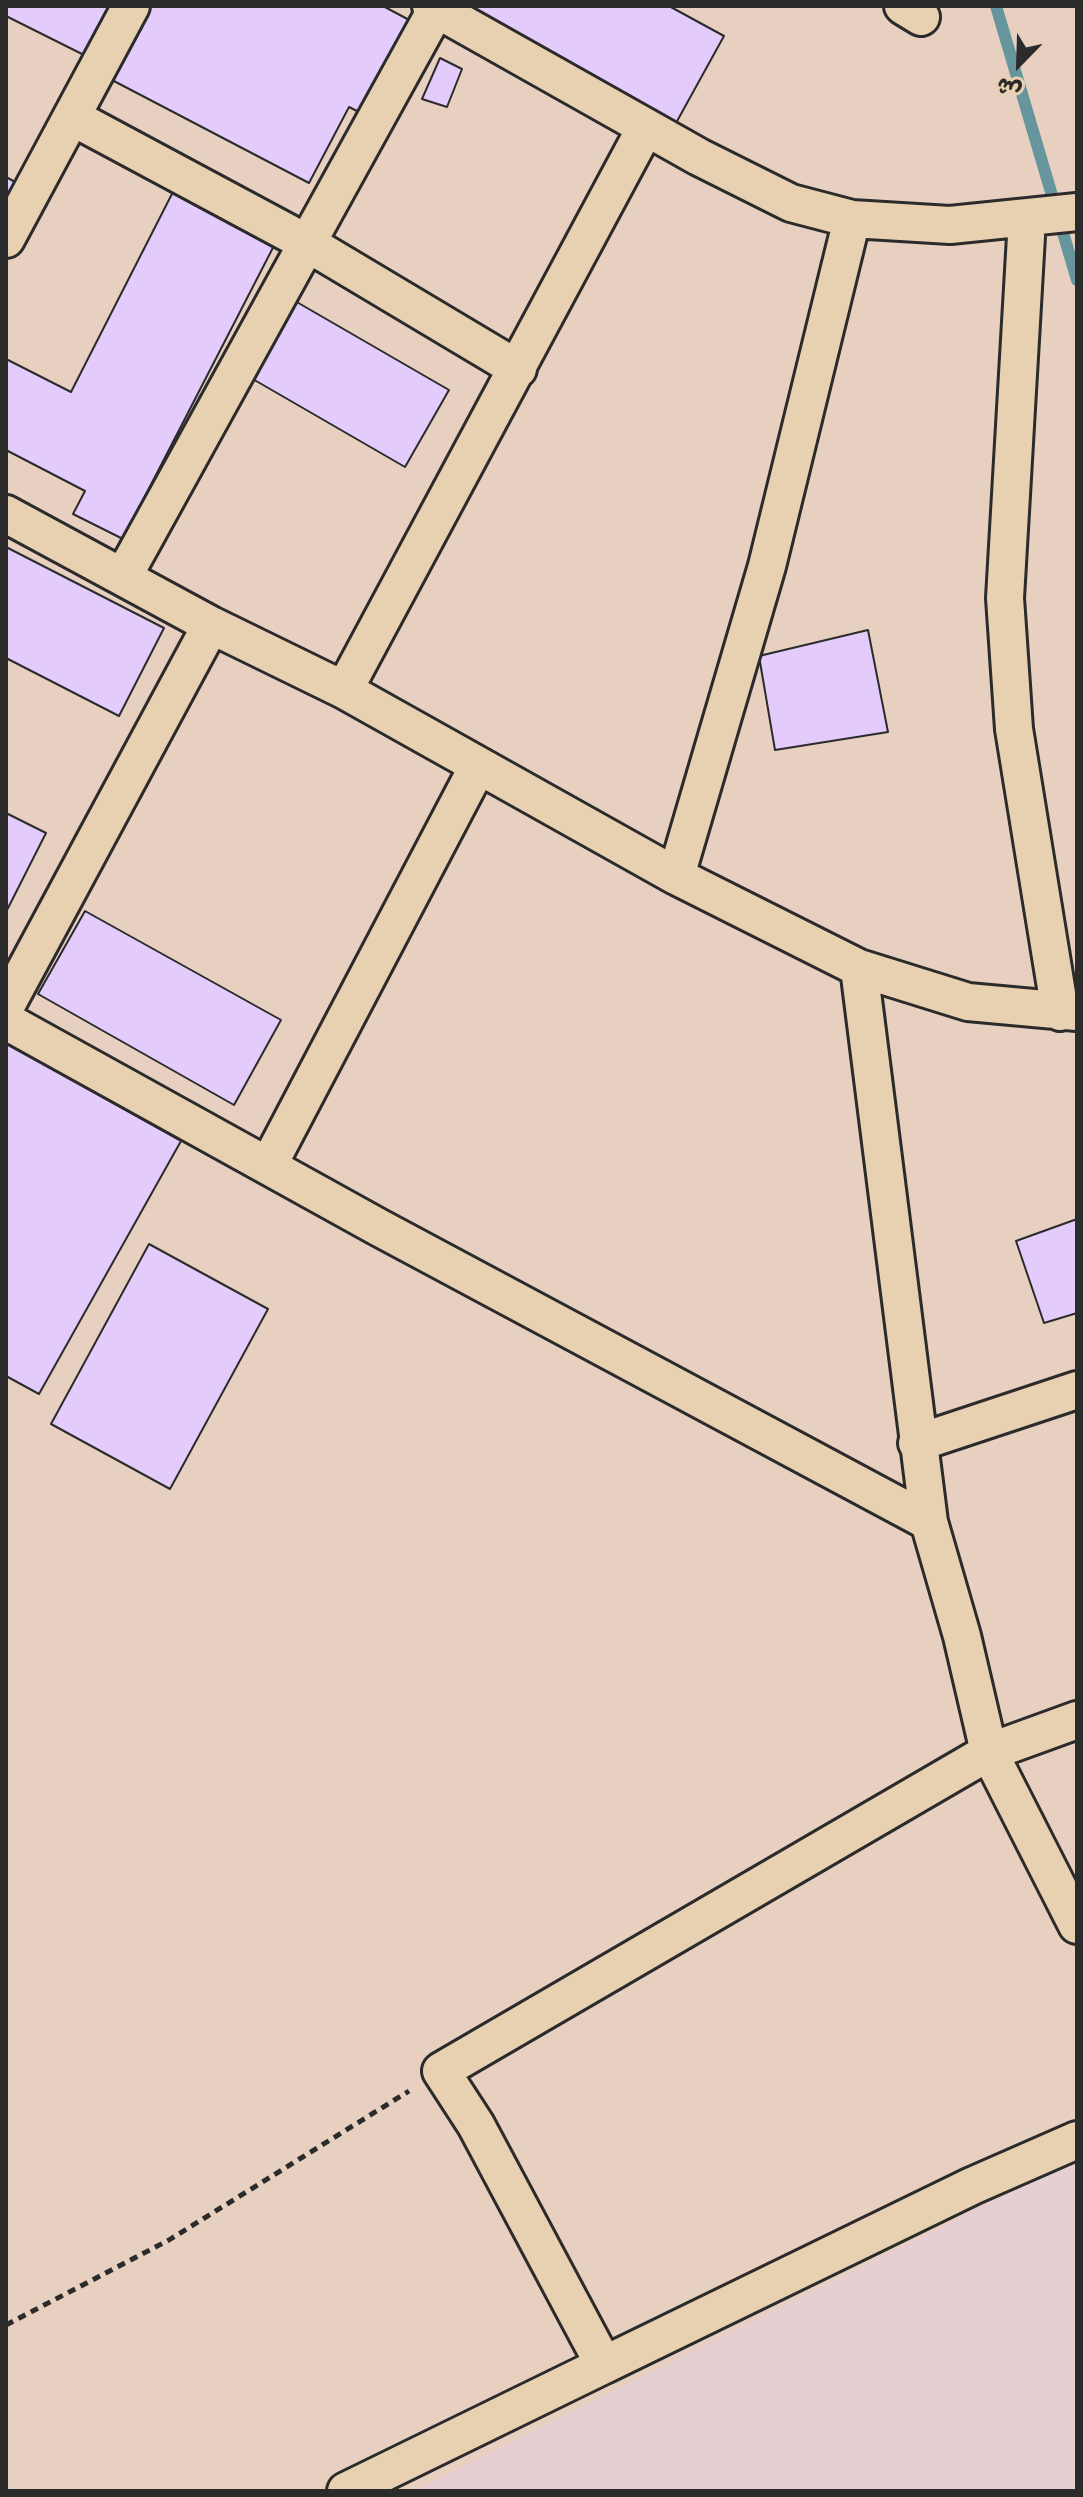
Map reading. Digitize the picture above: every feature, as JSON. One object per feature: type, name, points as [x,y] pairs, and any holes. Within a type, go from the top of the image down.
[{"type":"street","points":[[6,239],[131,6]]},
{"type":"street","points":[[123,577],[435,7],[646,127],[791,203],[852,219],[950,225],[1077,212]]},
{"type":"street","points":[[72,117],[307,243],[518,369]]},
{"type":"street","points":[[344,690],[646,127]]},
{"type":"street","points":[[676,876],[767,566],[852,219]]},
{"type":"street","points":[[6,514],[211,625],[344,690],[676,876],[859,968],[968,1002],[1068,1012],[1014,729],[1005,598],[1027,219]]},
{"type":"street","points":[[6,1006],[211,625]]},
{"type":"street","points":[[268,1166],[478,766]]},
{"type":"street","points":[[859,968],[929,1522],[962,1636],[989,1752],[1077,1925]]},
{"type":"street","points":[[6,1021],[268,1166],[929,1522]]},
{"type":"street","points":[[917,1443],[1077,1390]]},
{"type":"street","points":[[604,2365],[476,2125],[441,2071],[989,1752],[1077,1720]]},
{"type":"street","points":[[346,2491],[972,2186],[1077,2140]]},
{"type":"path","points":[[6,2325],[169,2240],[441,2071]]},
{"type":"shaded area","points":[[1077,2158],[1077,2491],[415,2491]]},
{"type":"building","points":[[6,6],[110,6],[86,56],[6,16]]},
{"type":"building","points":[[151,6],[383,6],[413,22],[365,115],[349,107],[309,183],[112,80]]},
{"type":"building","points":[[464,6],[669,6],[724,36],[676,123]]},
{"type":"building","points":[[440,58],[462,69],[447,107],[422,99]]},
{"type":"building","points":[[6,177],[17,183],[6,204]]},
{"type":"building","points":[[177,184],[279,236],[123,539],[73,514],[85,491],[6,450],[6,359],[71,392]]},
{"type":"building","points":[[295,301],[449,390],[405,467],[251,378]]},
{"type":"building","points":[[6,547],[164,628],[119,716],[6,658]]},
{"type":"building","points":[[868,630],[888,732],[775,750],[759,656]]},
{"type":"building","points":[[6,813],[46,833],[6,912]]},
{"type":"building","points":[[85,911],[281,1020],[234,1105],[38,994]]},
{"type":"building","points":[[6,1043],[181,1141],[39,1394],[6,1376]]},
{"type":"building","points":[[1077,1219],[1077,1313],[1044,1323],[1016,1241]]},
{"type":"building","points":[[149,1244],[268,1309],[170,1489],[51,1424]]},
{"type":"waterway","points":[[996,6],[1077,280]]}]
